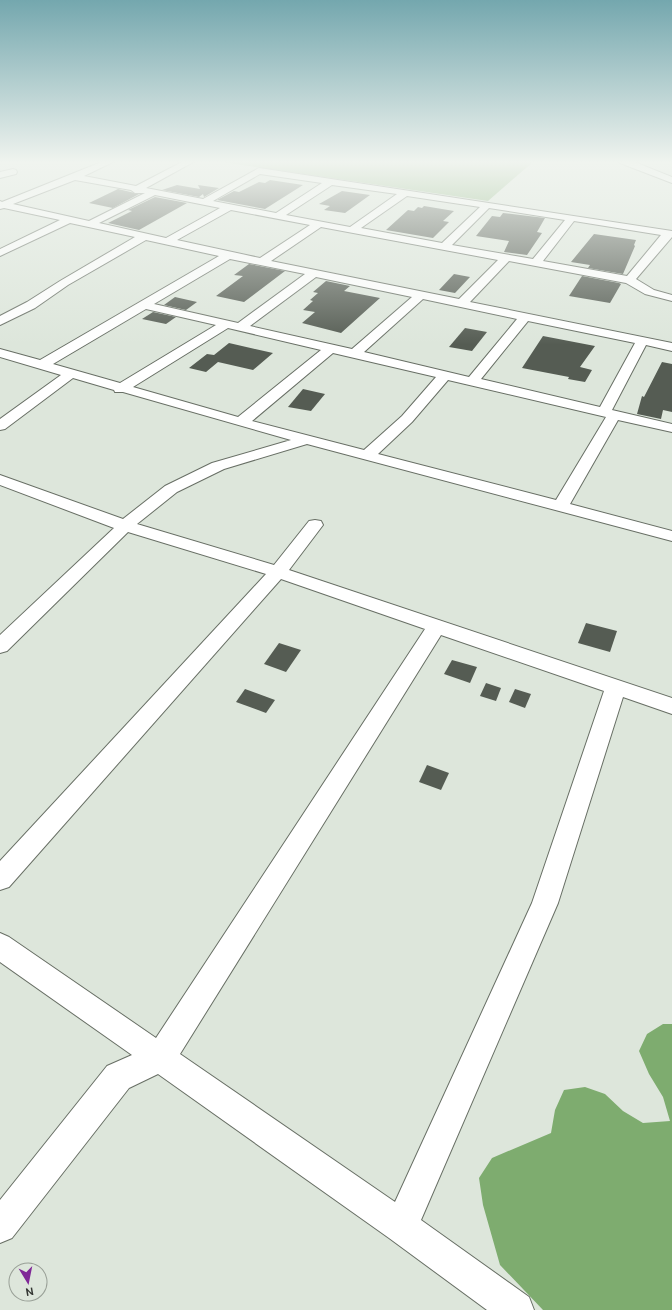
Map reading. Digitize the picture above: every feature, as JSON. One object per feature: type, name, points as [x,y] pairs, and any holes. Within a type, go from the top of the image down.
[{"type":"street","points":[[0,253],[64,222]]},
{"type":"street","points":[[83,222],[228,255],[326,274],[672,347]]},
{"type":"street","points":[[90,224],[94,222]]},
{"type":"street","points":[[168,241],[202,222]]},
{"type":"street","points":[[309,222],[630,280],[639,288],[654,295],[672,298]]},
{"type":"street","points":[[352,230],[363,222]]},
{"type":"street","points":[[445,246],[470,222]]},
{"type":"street","points":[[537,262],[569,222]]},
{"type":"street","points":[[597,222],[670,234]]},
{"type":"street","points":[[262,262],[319,224]]},
{"type":"street","points":[[630,280],[670,234]]},
{"type":"street","points":[[0,321],[31,305],[64,283],[145,236]]},
{"type":"street","points":[[42,365],[228,255]]},
{"type":"street","points":[[462,303],[507,258]]},
{"type":"street","points":[[241,327],[315,272]]},
{"type":"street","points":[[256,330],[326,274]]},
{"type":"street","points":[[354,354],[422,294]]},
{"type":"street","points":[[145,304],[672,428]]},
{"type":"street","points":[[0,327],[29,309],[31,305]]},
{"type":"street","points":[[473,381],[526,316]]},
{"type":"street","points":[[120,389],[226,324]]},
{"type":"street","points":[[561,506],[609,413],[642,341]]},
{"type":"street","points":[[241,422],[331,348]]},
{"type":"street","points":[[0,353],[72,373],[120,389],[306,440],[672,536]]},
{"type":"street","points":[[0,426],[72,373]]},
{"type":"street","points":[[367,456],[407,419],[446,375]]},
{"type":"street","points":[[0,646],[125,526],[148,506],[172,489],[200,474],[229,463],[306,440]]},
{"type":"street","points":[[0,480],[125,526],[278,572],[672,706]]},
{"type":"street","points":[[0,879],[278,572],[315,525]]},
{"type":"street","points":[[0,1226],[118,1077],[160,1058],[437,626]]},
{"type":"street","points":[[401,1226],[545,903],[616,686]]},
{"type":"street","points":[[0,946],[401,1226],[516,1310]]},
{"type":"green space","points":[[663,1024],[672,1024],[672,1310],[543,1310],[500,1265],[483,1205],[479,1178],[492,1158],[551,1133],[555,1110],[564,1090],[585,1087],[605,1094],[623,1111],[643,1123],[670,1121],[663,1097],[649,1074],[639,1051],[647,1034]]},
{"type":"building","points":[[110,222],[153,222],[139,230],[108,223]]},
{"type":"building","points":[[395,222],[449,222],[433,238],[386,230]]},
{"type":"building","points":[[487,222],[543,222],[537,232],[542,233],[527,255],[504,252],[509,241],[476,236]]},
{"type":"building","points":[[594,234],[636,240],[635,246],[623,274],[588,268],[590,265],[571,262]]},
{"type":"building","points":[[249,264],[285,271],[244,302],[216,296],[243,276],[234,275]]},
{"type":"building","points":[[454,274],[470,277],[455,293],[439,290]]},
{"type":"building","points":[[582,276],[621,284],[610,303],[569,296]]},
{"type":"building","points":[[326,281],[350,286],[344,291],[380,298],[341,333],[302,323],[315,312],[303,310],[313,301],[310,300],[318,293],[313,292]]},
{"type":"building","points":[[175,297],[197,302],[186,310],[164,305]]},
{"type":"building","points":[[153,312],[176,317],[166,324],[142,319]]},
{"type":"building","points":[[465,328],[487,332],[472,351],[449,347]]},
{"type":"building","points":[[543,336],[595,346],[580,367],[592,370],[585,382],[568,379],[569,377],[522,368]]},
{"type":"building","points":[[229,343],[273,353],[253,370],[218,362],[206,372],[189,368],[207,354],[214,355]]},
{"type":"building","points":[[662,362],[672,364],[672,412],[663,410],[661,419],[637,414],[642,396],[644,397]]},
{"type":"building","points":[[303,389],[325,394],[311,411],[288,407]]},
{"type":"building","points":[[586,623],[617,631],[610,652],[578,643]]},
{"type":"building","points":[[279,643],[301,650],[286,672],[264,664]]},
{"type":"building","points":[[452,660],[477,667],[470,683],[444,674]]},
{"type":"building","points":[[486,683],[501,688],[496,701],[480,696]]},
{"type":"building","points":[[245,689],[275,700],[266,713],[236,702]]},
{"type":"building","points":[[515,689],[531,694],[525,708],[509,702]]},
{"type":"building","points":[[427,765],[449,773],[441,790],[419,782]]}]
